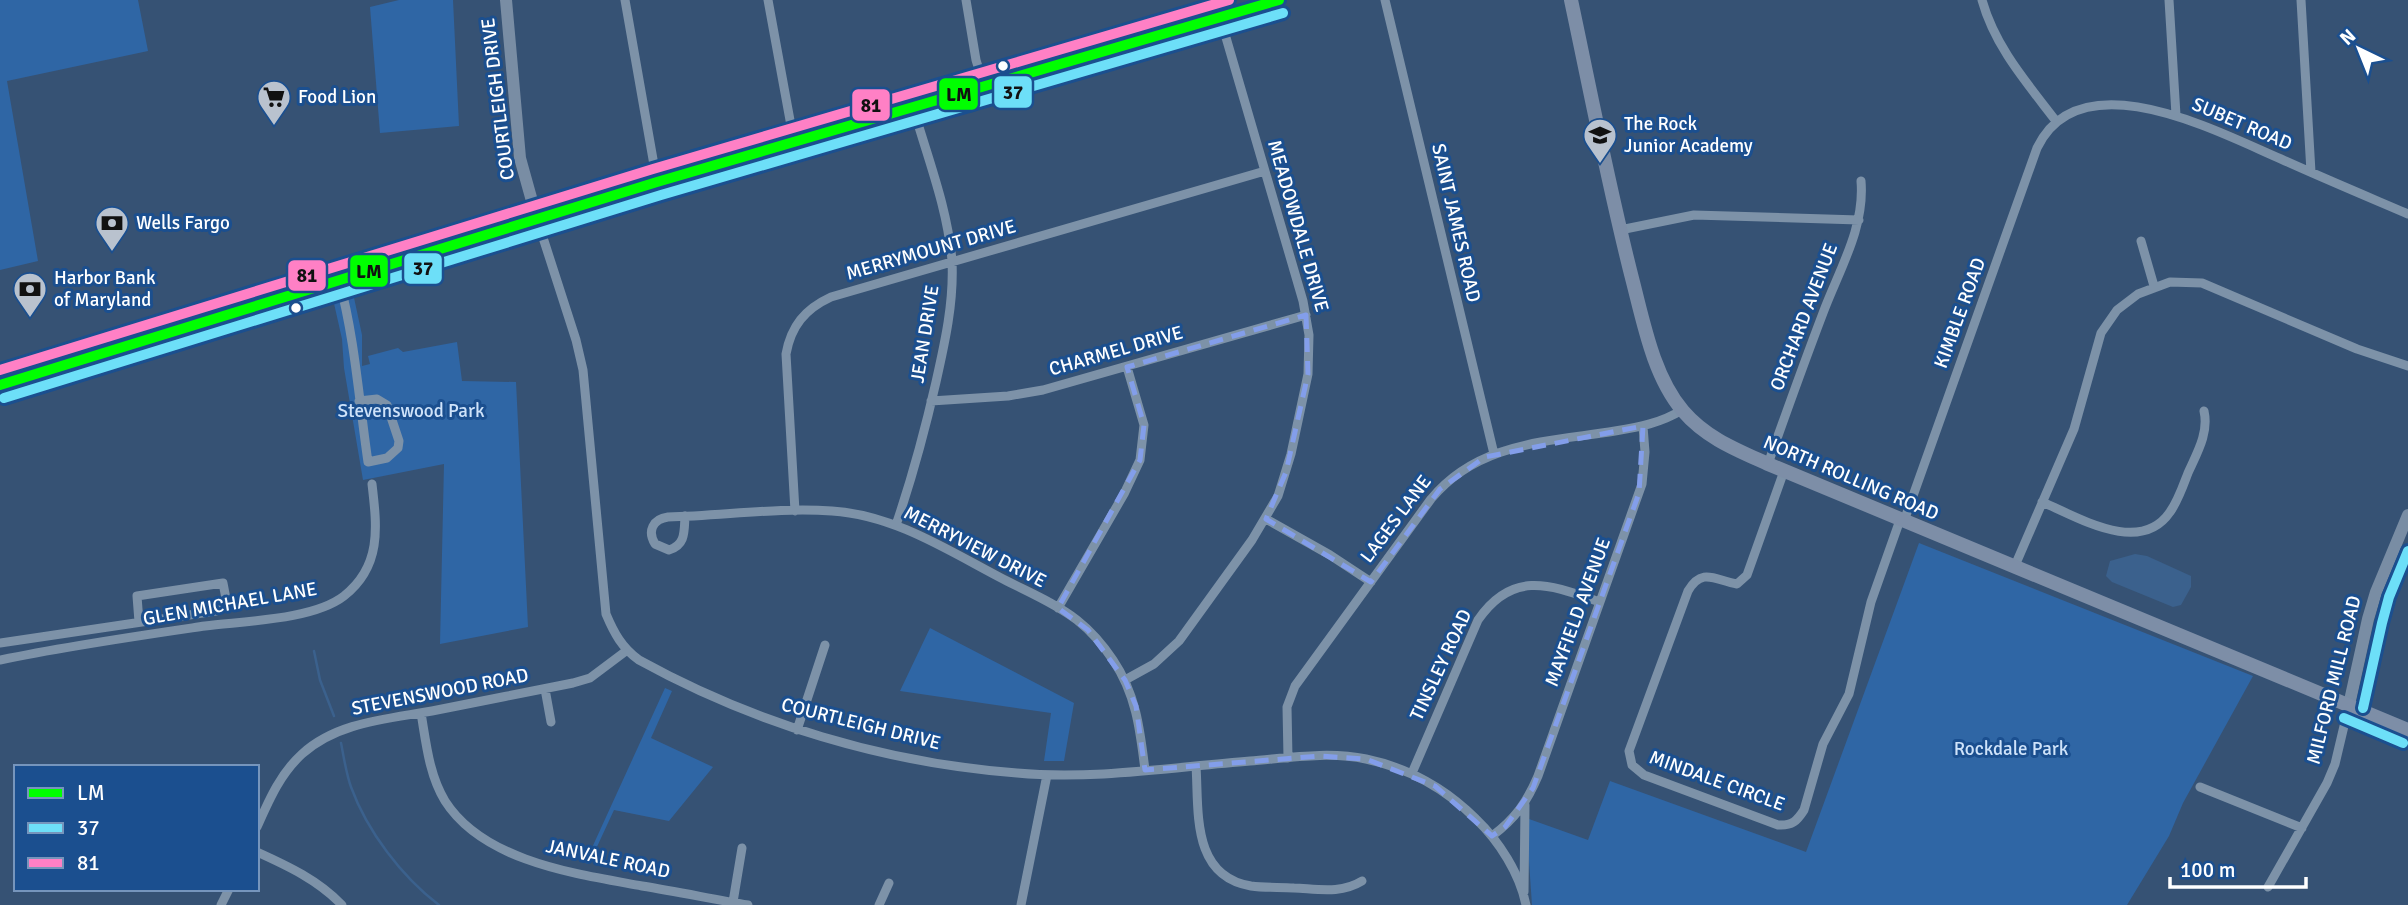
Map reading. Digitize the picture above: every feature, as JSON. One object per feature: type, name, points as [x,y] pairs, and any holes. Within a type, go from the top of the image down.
[{"type":"main road","points":[[0,385],[657,182],[1279,0]]},
{"type":"main road","name":"NORTH ROLLING ROAD","points":[[1571,0],[1620,230],[1652,348],[1663,377],[1682,410],[1697,426],[1716,440],[1784,471],[2408,730]]},
{"type":"street","name":"COURTLEIGH DRIVE","points":[[506,0],[519,149],[537,219],[583,370],[606,614],[626,651],[657,670],[734,706],[797,730],[863,748],[957,767],[1047,775],[1320,756],[1366,759],[1412,773],[1453,798],[1492,836]]},
{"type":"street","points":[[625,0],[657,182]]},
{"type":"street","points":[[768,0],[794,142]]},
{"type":"street","points":[[966,0],[976,60],[984,86]]},
{"type":"street","name":"SAINT JAMES ROAD","points":[[1385,0],[1494,454]]},
{"type":"street","points":[[1982,0],[1987,17],[2007,57],[2056,121]]},
{"type":"street","points":[[2169,0],[2176,115]]},
{"type":"street","points":[[2301,0],[2311,172]]},
{"type":"street","name":"MEADOWDALE DRIVE","points":[[1125,680],[1154,664],[1179,641],[1266,519],[1286,472],[1308,374],[1310,335],[1306,315],[1220,17]]},
{"type":"street","name":"SUBET ROAD","points":[[2056,121],[2075,111],[2105,106],[2150,109],[2176,115],[2408,214]]},
{"type":"street","name":"JEAN DRIVE","points":[[895,525],[913,474],[932,401],[949,321],[952,261],[940,199],[913,107]]},
{"type":"street","name":"KIMBLE ROAD","points":[[1902,521],[2037,148],[2048,128],[2056,121]]},
{"type":"street","name":"MERRYMOUNT DRIVE","points":[[796,511],[786,354],[793,329],[809,310],[831,297],[1265,171]]},
{"type":"street","name":"ORCHARD AVENUE","points":[[1768,464],[1859,220],[1863,199],[1861,181]]},
{"type":"street","points":[[1620,230],[1694,215],[1859,220]]},
{"type":"street","points":[[2141,241],[2154,286]]},
{"type":"street","points":[[339,280],[351,334],[359,401],[368,462],[387,458],[398,447],[399,441],[387,405],[377,399],[359,401]]},
{"type":"street","points":[[2014,568],[2078,419],[2101,333],[2108,320],[2127,300],[2154,286],[2186,281],[2202,283],[2357,349],[2408,366]]},
{"type":"street","name":"CHARMEL DRIVE","points":[[932,401],[1024,394],[1306,315]]},
{"type":"street","points":[[1058,608],[1124,494],[1140,460],[1144,425],[1127,367]]},
{"type":"street","name":"LAGES LANE","points":[[1288,758],[1286,718],[1290,696],[1431,499],[1448,480],[1467,466],[1494,454],[1523,446],[1643,426],[1665,420],[1682,410]]},
{"type":"street","points":[[2042,502],[2121,533],[2141,532],[2154,527],[2170,513],[2201,443],[2206,421],[2204,411]]},
{"type":"street","name":"MAYFIELD AVENUE","points":[[1525,901],[1511,867],[1492,836],[1525,805],[1538,776],[1642,484],[1645,452],[1643,426]]},
{"type":"street","name":"MINDALE CIRCLE","points":[[1784,471],[1747,575],[1737,584],[1708,576],[1700,577],[1688,591],[1629,751],[1632,765],[1644,775],[1778,825],[1793,823],[1799,818],[1804,810],[1823,744],[1849,694],[1871,602],[1902,521]]},
{"type":"street","name":"GLEN MICHAEL LANE","points":[[0,660],[202,627],[302,614],[334,603],[354,586],[370,561],[377,533],[372,484]]},
{"type":"street","name":"MERRYVIEW DRIVE","points":[[685,516],[684,538],[681,544],[669,550],[655,544],[651,532],[658,520],[668,517],[685,516],[796,511],[833,511],[895,525],[1058,608],[1088,630],[1102,645],[1125,680],[1136,706],[1145,770]]},
{"type":"street","name":"MILFORD MILL ROAD","points":[[2268,887],[2335,764],[2376,592],[2408,515]]},
{"type":"street","points":[[1266,519],[1371,582]]},
{"type":"street","points":[[0,643],[216,611],[227,604],[223,583],[137,596],[139,622]]},
{"type":"street","name":"TINSLEY ROAD","points":[[1412,773],[1478,621],[1495,599],[1516,587],[1543,584],[1600,602]]},
{"type":"street","points":[[797,730],[825,645]]},
{"type":"street","name":"STEVENSWOOD ROAD","points":[[259,823],[282,776],[292,763],[316,743],[350,727],[590,678],[626,651]]},
{"type":"street","points":[[545,689],[551,722]]},
{"type":"street","name":"JANVALE ROAD","points":[[421,713],[431,768],[444,800],[468,826],[485,838],[509,851],[553,867],[748,905]]},
{"type":"street","points":[[1196,765],[1202,844],[1213,865],[1224,875],[1251,886],[1330,890],[1353,887],[1362,881]]},
{"type":"street","points":[[1021,905],[1047,775]]},
{"type":"street","points":[[2200,787],[2302,828]]},
{"type":"street","name":"MAYFIELD AVENUE","points":[[1525,805],[1525,901]]},
{"type":"street","points":[[733,902],[742,848]]},
{"type":"street","points":[[259,853],[306,876],[342,905]]},
{"type":"street","points":[[879,905],[889,883]]},
{"type":"highlighted area","points":[[1306,315],[1308,374],[1286,472],[1266,519],[1371,582],[1440,489],[1485,457],[1643,426],[1639,493],[1533,788],[1505,827],[1492,836],[1435,786],[1366,759],[1320,756],[1145,770],[1136,706],[1125,680],[1088,630],[1058,608],[1140,460],[1144,425],[1127,367]]},
{"type":"green space","points":[[0,0],[138,0],[148,51],[7,81],[38,261],[0,270]]},
{"type":"green space","points":[[399,0],[453,0],[459,126],[380,133],[370,7]]},
{"type":"green space","name":"Stevenswood Park","points":[[353,293],[362,335],[362,366],[370,364],[368,356],[398,348],[403,352],[457,342],[462,381],[516,382],[528,627],[440,644],[444,464],[363,480],[344,368],[342,339],[333,299]]},
{"type":"green space","name":"Rockdale Park","points":[[1919,543],[2253,676],[2183,803],[2169,836],[2127,905],[1532,905],[1527,833],[1529,819],[1588,840],[1610,781],[1806,852]]},
{"type":"green space","points":[[930,628],[1074,703],[1064,761],[1044,761],[1051,713],[900,691]]},
{"type":"green space","points":[[665,688],[672,691],[651,738],[713,767],[669,821],[614,810],[589,864],[585,863]]},
{"type":"shaded area","points":[[2135,554],[2147,556],[2191,576],[2191,587],[2181,605],[2173,607],[2112,582],[2106,576],[2110,561]]},
{"type":"waterway","points":[[314,651],[320,680],[334,716]]},
{"type":"waterway","points":[[341,743],[349,782],[366,820],[399,867],[439,905]]},
{"type":"transit line","name":"81","points":[[0,370],[653,169],[1229,0]]},
{"type":"transit line","name":"LM","points":[[0,385],[657,182],[1279,0]]},
{"type":"transit line","name":"37","points":[[4,398],[661,195],[1283,13]]},
{"type":"transit line","name":"37","points":[[2363,708],[2389,597],[2408,551]]},
{"type":"transit line","name":"37","points":[[2344,718],[2403,743]]},
{"type":"place","name":"Food Lion","points":[[274,127]]},
{"type":"place","name":"The Rock Junior Academy","points":[[1600,165]]},
{"type":"place","name":"Wells Fargo","points":[[112,253]]},
{"type":"place","name":"Harbor Bank of Maryland","points":[[30,319]]}]
